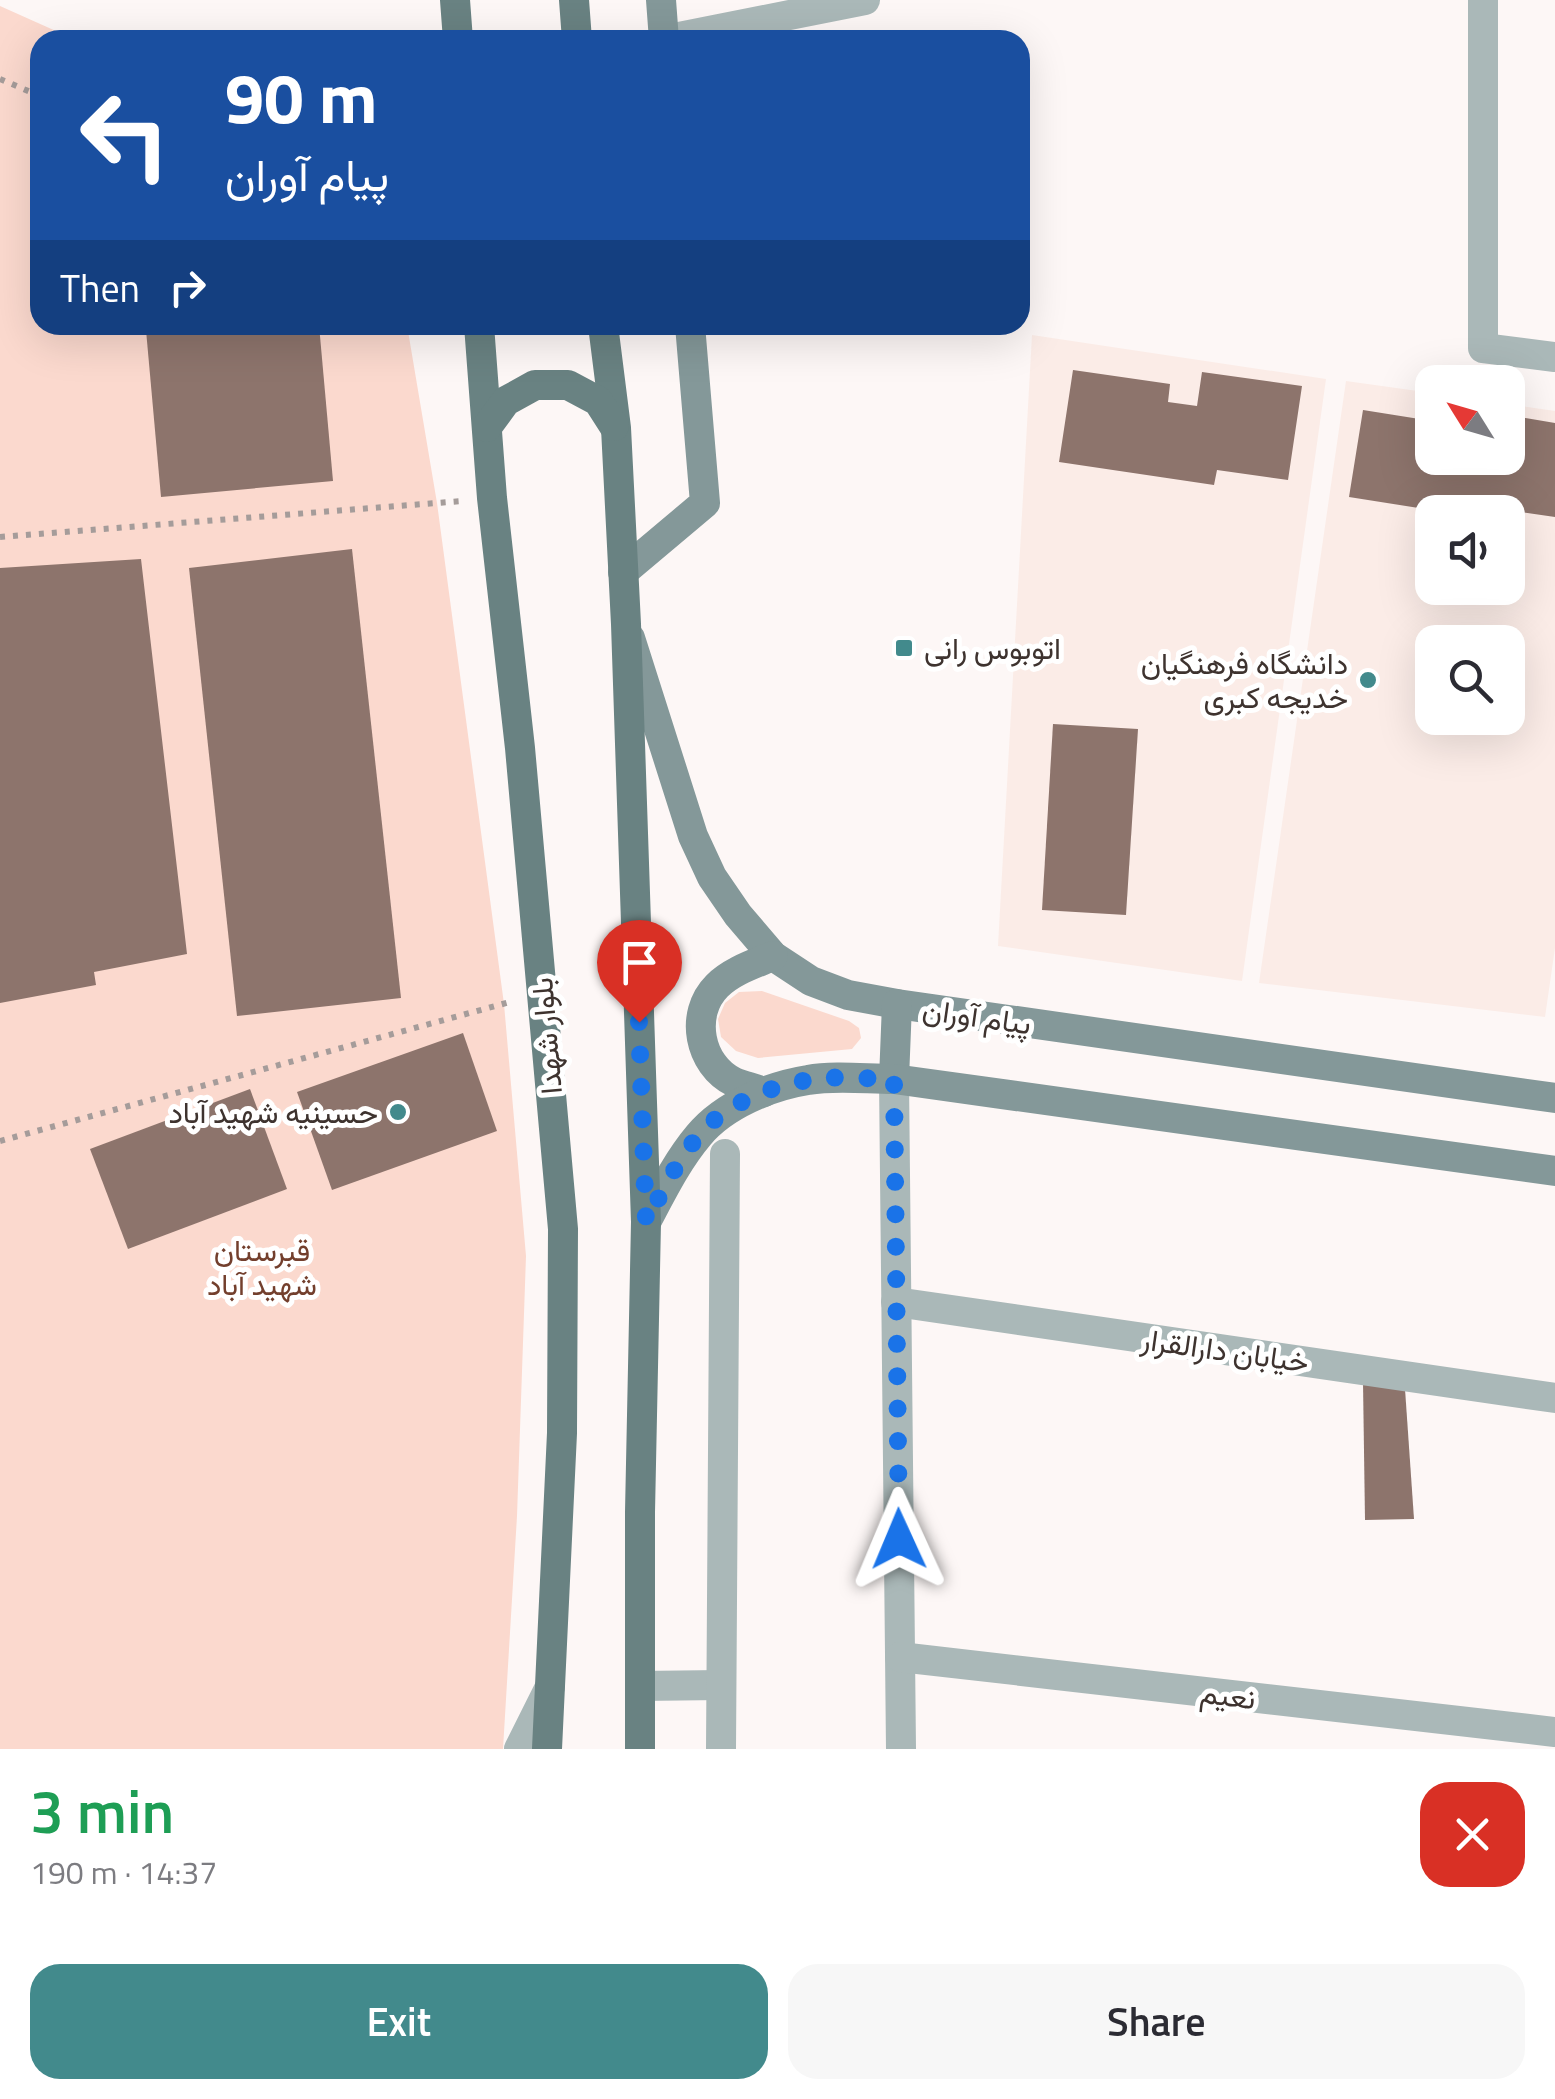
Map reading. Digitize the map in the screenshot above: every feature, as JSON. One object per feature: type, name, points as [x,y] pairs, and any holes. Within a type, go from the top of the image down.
[{"type":"main road","points":[[455,0],[457,30]]},
{"type":"main road","points":[[574,0],[576,30]]},
{"type":"main road","points":[[660,0],[663,30]]},
{"type":"main road","name":"بلوار شهدا","points":[[480,335],[563,1229],[562,1433],[547,1749]]},
{"type":"main road","points":[[604,335],[616,428],[626,624],[646,1222],[640,1749]]},
{"type":"main road","points":[[623,572],[704,504],[691,335]]},
{"type":"main road","points":[[487,428],[506,400],[535,385],[568,385],[598,401],[616,428]]},
{"type":"main road","name":"پیام آوران","points":[[626,624],[693,836],[712,877],[773,956],[811,981],[848,995],[897,1004],[1555,1098]]},
{"type":"main road","points":[[764,1092],[731,1081],[714,1066],[702,1046],[700,1018],[714,988],[738,970],[773,956]]},
{"type":"main road","points":[[894,1079],[897,1004]]},
{"type":"main road","points":[[646,1222],[676,1167],[700,1134],[722,1114],[764,1092],[809,1079],[894,1079],[1555,1171]]},
{"type":"street","points":[[714,30],[865,0]]},
{"type":"street","points":[[1483,0],[1483,348],[1555,357]]},
{"type":"street","points":[[894,1079],[901,1749]]},
{"type":"street","points":[[721,1749],[725,1154]]},
{"type":"street","name":"خیابان دارالقرار","points":[[896,1302],[1555,1398]]},
{"type":"street","name":"نعیم","points":[[900,1657],[1555,1732]]},
{"type":"street","points":[[640,1686],[720,1685]]},
{"type":"street","points":[[519,1749],[550,1687]]},
{"type":"path","points":[[0,79],[30,92]]},
{"type":"path","points":[[0,536],[437,503]]},
{"type":"path","points":[[0,1141],[504,1004]]},
{"type":"shaded area","points":[[1032,335],[1326,379],[1242,981],[998,946]]},
{"type":"shaded area","name":"دانشگاه فرهنگیان خدیجه کبری","points":[[1346,381],[1415,391],[1415,475],[1525,475],[1525,407],[1555,411],[1555,948],[1545,1017],[1259,983]]},
{"type":"green space","name":"قبرستان شهید آباد","points":[[0,6],[54,30],[30,30],[30,335],[409,335],[437,503],[504,1004],[526,1256],[517,1516],[503,1749],[0,1749]]},
{"type":"green space","points":[[762,991],[849,1021],[859,1028],[861,1038],[852,1049],[758,1058],[736,1051],[721,1037],[718,1019],[725,1003],[739,992]]},
{"type":"building","points":[[146,335],[320,335],[333,481],[161,497]]},
{"type":"building","points":[[1073,370],[1170,384],[1168,402],[1197,406],[1202,372],[1302,386],[1288,480],[1217,470],[1214,485],[1059,462]]},
{"type":"building","points":[[1363,410],[1415,418],[1415,475],[1525,475],[1525,418],[1555,423],[1555,517],[1525,513],[1525,495],[1415,495],[1415,507],[1349,497]]},
{"type":"building","points":[[352,549],[401,998],[237,1016],[189,568]]},
{"type":"building","points":[[141,559],[187,954],[94,972],[96,985],[0,1003],[0,568]]},
{"type":"building","points":[[1053,724],[1138,729],[1126,915],[1042,910]]},
{"type":"building","name":"حسینیه شهید آباد","points":[[463,1033],[497,1131],[332,1190],[297,1092]]},
{"type":"building","points":[[250,1089],[287,1189],[128,1249],[90,1149]]},
{"type":"building","points":[[1363,1382],[1405,1389],[1414,1519],[1365,1520]]},
{"type":"place","name":"اتوبوس رانی","points":[[904,648]]},
{"type":"place","name":"دانشگاه فرهنگیان خدیجه کبری","points":[[1368,680]]},
{"type":"place","name":"حسینیه شهید آباد","points":[[398,1112]]},
{"type":"route","points":[[639,1022],[646,1222],[676,1167],[700,1134],[722,1114],[764,1092],[809,1079],[894,1079],[899,1539]]}]
